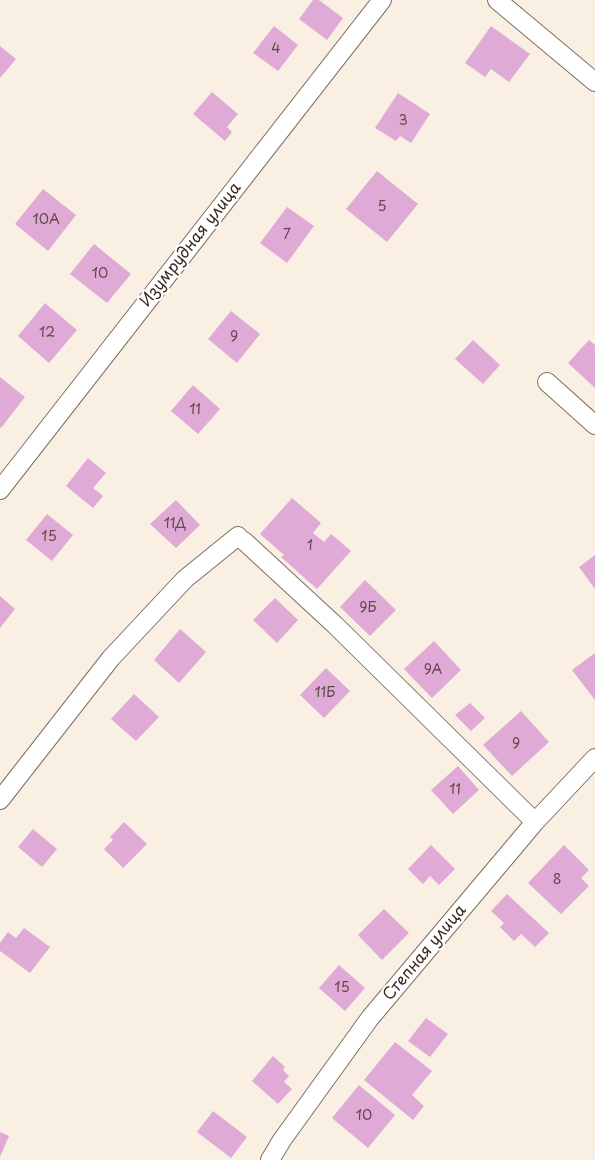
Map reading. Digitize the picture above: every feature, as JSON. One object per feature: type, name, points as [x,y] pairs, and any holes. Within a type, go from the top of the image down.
[{"type":"street","name":"Изумрудная улица","points":[[0,490],[382,0]]},
{"type":"street","points":[[497,0],[595,82]]},
{"type":"street","points":[[547,382],[595,425]]},
{"type":"street","points":[[0,800],[111,658],[185,578],[241,539],[335,625],[535,822]]},
{"type":"street","name":"Степная улица","points":[[270,1160],[282,1140],[370,1018],[535,822],[595,758]]},
{"type":"building","points":[[313,0],[319,0],[343,18],[327,40],[299,19]]},
{"type":"building","points":[[274,26],[298,45],[278,71],[253,53]]},
{"type":"building","points":[[491,26],[530,54],[509,82],[491,69],[485,77],[465,63]]},
{"type":"building","points":[[0,46],[16,59],[0,78]]},
{"type":"building","points":[[212,92],[238,114],[227,127],[232,132],[225,141],[193,114]]},
{"type":"building","points":[[398,93],[430,114],[411,143],[400,136],[396,141],[375,128]]},
{"type":"building","points":[[377,171],[418,204],[387,242],[346,209]]},
{"type":"building","points":[[43,189],[76,215],[48,251],[15,224]]},
{"type":"building","points":[[287,207],[314,226],[287,263],[260,243]]},
{"type":"building","points":[[94,244],[131,274],[107,303],[70,274]]},
{"type":"building","points":[[45,303],[77,330],[49,363],[18,336]]},
{"type":"building","points":[[231,311],[260,334],[237,363],[208,339]]},
{"type":"building","points":[[473,340],[500,365],[483,384],[455,359]]},
{"type":"building","points":[[589,340],[595,345],[595,388],[568,363]]},
{"type":"building","points":[[0,377],[25,397],[1,428],[0,427]]},
{"type":"building","points":[[193,385],[220,409],[198,434],[171,411]]},
{"type":"building","points":[[88,458],[106,473],[93,488],[103,496],[93,508],[66,486]]},
{"type":"building","points":[[292,498],[321,523],[313,533],[324,542],[331,534],[351,551],[317,589],[281,557],[284,555],[260,534]]},
{"type":"building","points":[[176,500],[200,525],[176,548],[150,524]]},
{"type":"building","points":[[47,514],[73,535],[52,561],[26,540]]},
{"type":"building","points":[[595,555],[595,589],[579,567]]},
{"type":"building","points":[[365,580],[396,610],[370,636],[340,607]]},
{"type":"building","points":[[0,596],[15,609],[0,628]]},
{"type":"building","points":[[275,598],[298,620],[277,643],[253,620]]},
{"type":"building","points":[[180,629],[206,652],[179,683],[154,660]]},
{"type":"building","points":[[434,641],[461,670],[432,698],[404,669]]},
{"type":"building","points":[[595,653],[595,700],[572,670]]},
{"type":"building","points":[[326,668],[350,691],[324,718],[300,695]]},
{"type":"building","points":[[134,694],[159,717],[136,741],[111,719]]},
{"type":"building","points":[[470,703],[485,718],[471,731],[455,715]]},
{"type":"building","points":[[521,711],[549,742],[512,776],[483,745]]},
{"type":"building","points":[[458,766],[479,790],[453,814],[431,790]]},
{"type":"building","points":[[124,822],[147,844],[123,868],[104,849],[113,840],[110,837]]},
{"type":"building","points":[[33,829],[57,849],[42,867],[18,847]]},
{"type":"building","points":[[431,845],[455,869],[439,885],[430,876],[423,884],[408,869]]},
{"type":"building","points":[[564,845],[589,870],[581,878],[589,886],[561,914],[528,883]]},
{"type":"building","points":[[507,894],[549,933],[535,947],[521,934],[514,941],[500,927],[504,923],[491,911]]},
{"type":"building","points":[[384,909],[409,933],[382,960],[358,935]]},
{"type":"building","points":[[24,928],[50,947],[30,973],[0,951],[0,943],[8,932],[16,938]]},
{"type":"building","points":[[339,965],[365,988],[345,1011],[319,988]]},
{"type":"building","points":[[426,1018],[448,1034],[430,1057],[408,1041]]},
{"type":"building","points":[[395,1042],[432,1071],[412,1095],[424,1106],[413,1120],[364,1080]]},
{"type":"building","points":[[273,1056],[285,1067],[283,1070],[289,1076],[284,1082],[292,1089],[278,1104],[252,1081]]},
{"type":"building","points":[[359,1085],[395,1115],[368,1148],[332,1118]]},
{"type":"building","points":[[213,1111],[247,1137],[231,1158],[197,1132]]},
{"type":"building","points":[[0,1132],[9,1136],[0,1157]]}]
